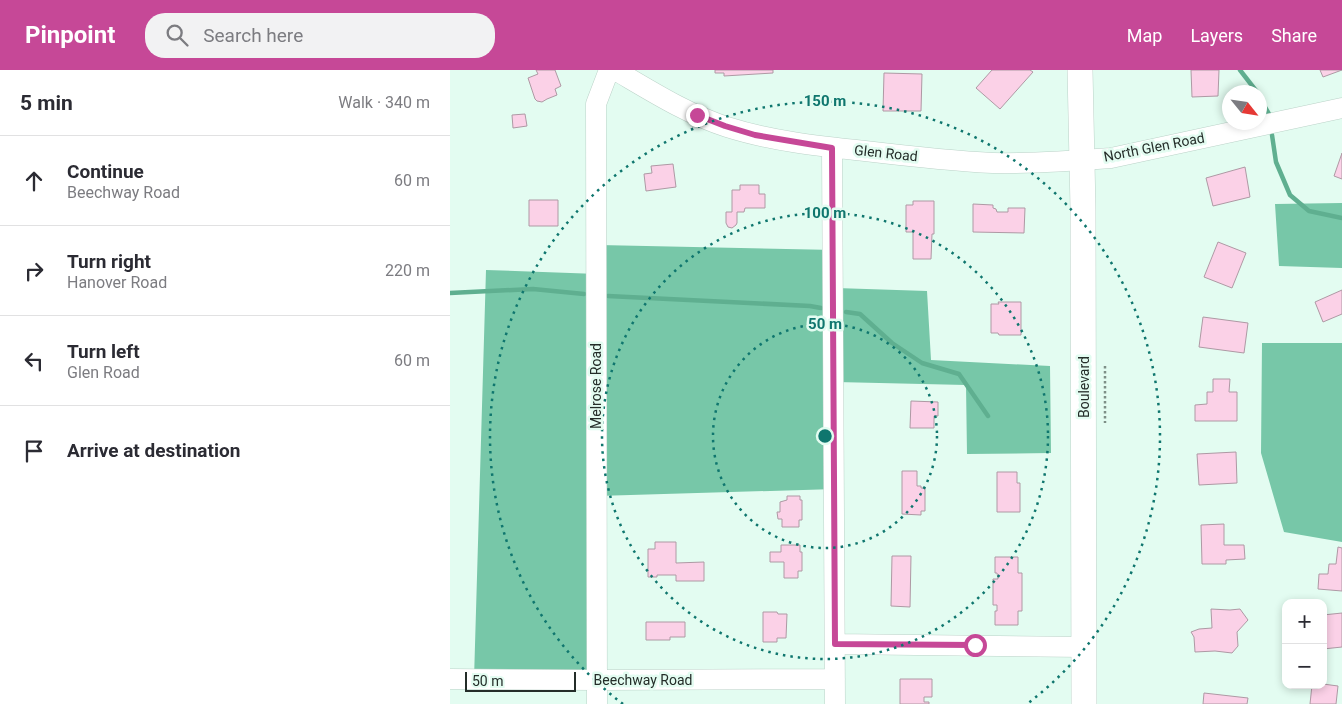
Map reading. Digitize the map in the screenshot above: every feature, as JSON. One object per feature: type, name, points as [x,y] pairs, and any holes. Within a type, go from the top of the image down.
[{"type":"main road","name":"Boulevard","points":[[1080,70],[1084,704]]},
{"type":"street","name":"Melrose Road","points":[[597,704],[596,104],[609,70]]},
{"type":"street","name":"Glen Road","points":[[615,70],[697,115],[725,126],[771,138],[832,148],[994,163],[1066,162],[1082,159]]},
{"type":"street","name":"North Glen Road","points":[[1082,159],[1111,158],[1342,108]]},
{"type":"street","points":[[832,148],[835,704]]},
{"type":"street","points":[[835,644],[1084,646]]},
{"type":"street","name":"Beechway Road","points":[[450,679],[835,679]]},
{"type":"green space","points":[[1342,203],[1342,268],[1279,266],[1275,204]]},
{"type":"green space","points":[[599,245],[835,250],[836,288],[927,291],[931,360],[1050,366],[1051,453],[967,454],[966,385],[836,382],[836,489],[597,496],[594,679],[474,679],[486,270],[598,274]]},
{"type":"green space","points":[[1262,343],[1342,343],[1342,542],[1284,532],[1261,453]]},
{"type":"building","points":[[536,70],[555,70],[561,86],[555,89],[557,95],[542,102],[535,99],[528,78],[538,74]]},
{"type":"building","points":[[715,70],[773,70],[773,73],[724,76],[724,73],[715,73]]},
{"type":"building","points":[[992,70],[1030,70],[1033,72],[1000,109],[976,88]]},
{"type":"building","points":[[1191,70],[1219,70],[1218,96],[1192,97]]},
{"type":"building","points":[[1320,70],[1342,70],[1323,77]]},
{"type":"building","points":[[884,73],[922,74],[921,111],[883,111]]},
{"type":"building","points":[[525,114],[527,126],[513,128],[512,115]]},
{"type":"building","points":[[1342,153],[1342,179],[1334,176]]},
{"type":"building","points":[[673,164],[676,187],[646,191],[644,174],[652,173],[651,166]]},
{"type":"building","points":[[1245,167],[1250,197],[1213,206],[1206,178]]},
{"type":"building","points":[[740,185],[759,185],[759,194],[765,194],[765,208],[745,208],[744,212],[737,212],[737,223],[732,228],[728,227],[726,223],[726,212],[732,212],[732,190],[740,190]]},
{"type":"building","points":[[529,200],[558,200],[558,226],[529,226]]},
{"type":"building","points":[[913,201],[934,201],[934,234],[932,234],[931,259],[913,259],[913,232],[906,232],[906,205],[913,205]]},
{"type":"building","points":[[973,204],[993,205],[997,212],[1008,212],[1008,208],[1025,208],[1024,233],[973,232]]},
{"type":"building","points":[[1218,242],[1246,253],[1232,288],[1204,277]]},
{"type":"building","points":[[1342,290],[1342,314],[1323,322],[1315,302]]},
{"type":"building","points":[[998,302],[1021,302],[1021,335],[991,333],[991,304],[999,304]]},
{"type":"building","points":[[1203,317],[1248,323],[1244,353],[1199,347]]},
{"type":"building","points":[[1213,379],[1230,379],[1229,392],[1237,392],[1237,421],[1195,421],[1195,405],[1207,404],[1207,392],[1213,392]]},
{"type":"building","points":[[911,401],[938,402],[938,416],[934,416],[934,428],[910,428]]},
{"type":"building","points":[[1236,452],[1237,483],[1199,485],[1197,454]]},
{"type":"building","points":[[902,471],[917,471],[917,486],[925,488],[925,511],[921,511],[921,515],[902,514]]},
{"type":"building","points":[[997,472],[1017,472],[1017,483],[1020,483],[1020,512],[997,512]]},
{"type":"building","points":[[787,496],[800,496],[800,500],[802,500],[802,520],[799,520],[799,527],[782,527],[782,519],[778,519],[777,512],[780,512],[780,502],[787,500]]},
{"type":"building","points":[[1224,524],[1224,545],[1244,545],[1245,559],[1226,560],[1226,564],[1202,564],[1201,525]]},
{"type":"building","points":[[655,542],[676,542],[676,563],[704,562],[704,581],[676,581],[676,575],[648,577],[648,549],[655,549]]},
{"type":"building","points":[[781,545],[800,545],[802,571],[798,571],[798,578],[784,578],[784,562],[770,562],[770,552],[781,552]]},
{"type":"building","points":[[1338,547],[1342,548],[1342,591],[1318,589],[1319,574],[1328,574],[1329,564],[1336,564]]},
{"type":"building","points":[[892,556],[911,556],[910,607],[891,606]]},
{"type":"building","points":[[995,557],[1018,557],[1018,573],[1022,573],[1022,611],[1018,611],[1018,625],[995,625],[997,605],[993,605],[993,579],[998,579],[997,573],[995,573]]},
{"type":"building","points":[[1211,609],[1240,609],[1248,620],[1237,632],[1238,646],[1232,653],[1215,651],[1195,652],[1194,637],[1191,632],[1212,628]]},
{"type":"building","points":[[763,612],[787,614],[786,638],[777,638],[777,642],[763,642]]},
{"type":"building","points":[[1342,613],[1342,647],[1327,649],[1327,615]]},
{"type":"building","points":[[646,622],[685,622],[685,637],[670,637],[670,640],[646,640]]},
{"type":"building","points":[[900,679],[932,679],[932,697],[924,697],[924,702],[929,702],[929,704],[900,704]]},
{"type":"building","points":[[1327,685],[1338,686],[1336,704],[1310,704],[1312,689],[1327,689]]},
{"type":"building","points":[[1204,693],[1248,698],[1247,704],[1203,704]]},
{"type":"waterway","points":[[1240,70],[1252,85]]},
{"type":"waterway","points":[[1272,135],[1276,162],[1290,195],[1309,211],[1342,218]]},
{"type":"waterway","points":[[450,293],[533,289],[584,294]]},
{"type":"waterway","points":[[608,296],[821,308]]},
{"type":"waterway","points":[[846,312],[860,314],[892,343],[922,363],[959,374],[988,416]]},
{"type":"route","points":[[697,115],[755,135],[832,148],[835,644],[975,645]]}]
